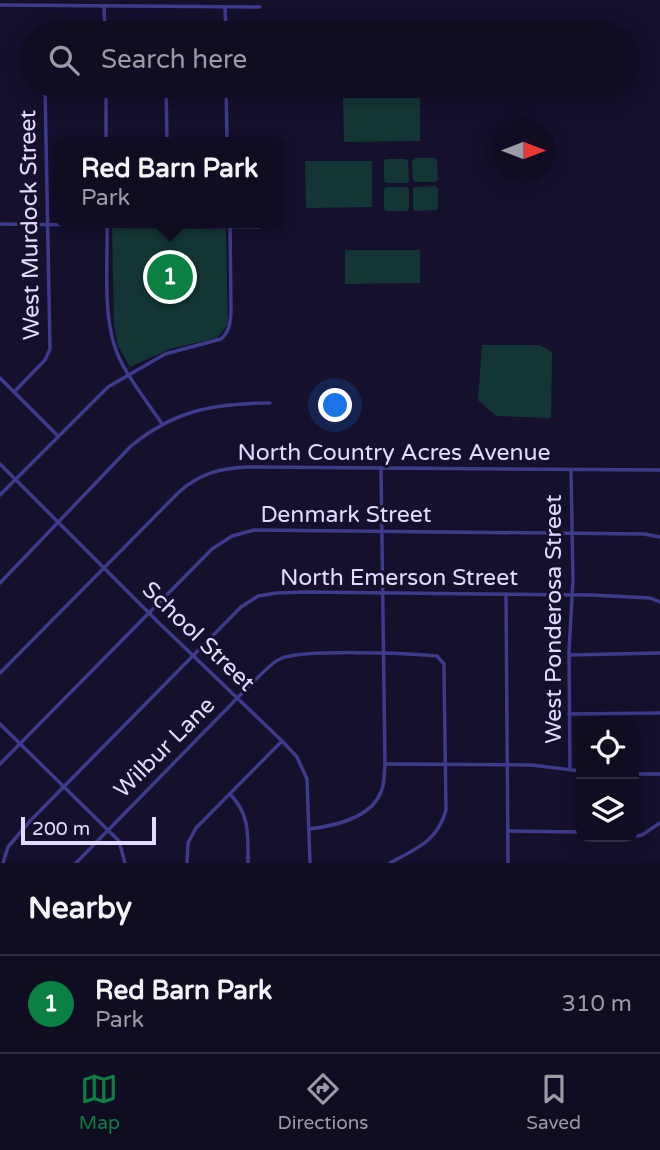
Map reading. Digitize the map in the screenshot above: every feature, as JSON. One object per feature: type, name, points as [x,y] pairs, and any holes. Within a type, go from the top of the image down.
[{"type":"street","points":[[210,0],[210,7]]},
{"type":"street","points":[[0,5],[260,7]]},
{"type":"street","points":[[104,6],[105,21]]},
{"type":"street","points":[[225,7],[226,21]]},
{"type":"street","name":"West Murdock Street","points":[[14,392],[49,354],[45,98]]},
{"type":"street","points":[[106,98],[106,137]]},
{"type":"street","points":[[166,98],[167,137]]},
{"type":"street","points":[[226,98],[227,137]]},
{"type":"street","points":[[0,224],[54,224]]},
{"type":"street","points":[[107,228],[109,323],[114,346],[162,424]]},
{"type":"street","points":[[0,495],[108,387],[165,354],[220,339],[226,334],[231,320],[230,228]]},
{"type":"street","points":[[0,378],[58,436]]},
{"type":"street","points":[[0,583],[131,446],[162,424],[174,417],[204,408],[239,403],[270,403]]},
{"type":"street","name":"School Street","points":[[0,464],[297,757],[307,779],[310,863]]},
{"type":"street","name":"North Country Acres Avenue","points":[[0,673],[179,492],[190,482],[208,473],[247,467],[660,470]]},
{"type":"street","points":[[309,829],[334,826],[352,818],[371,806],[381,793],[385,764],[381,468]]},
{"type":"street","name":"West Ponderosa Street","points":[[570,470],[573,595],[569,655],[570,769]]},
{"type":"street","name":"Denmark Street","points":[[0,764],[212,549],[232,537],[254,530],[644,534],[660,537]]},
{"type":"street","name":"North Emerson Street","points":[[3,863],[15,836],[192,655],[242,607],[258,596],[276,593],[573,595],[650,598],[660,602]]},
{"type":"street","points":[[506,594],[509,863]]},
{"type":"street","points":[[569,655],[660,653]]},
{"type":"street","name":"Wilbur Lane","points":[[76,863],[237,698],[272,664],[289,656],[437,656],[444,664],[445,764]]},
{"type":"street","points":[[569,714],[660,713]]},
{"type":"street","points":[[0,724],[108,829],[121,845],[125,863]]},
{"type":"street","points":[[187,863],[191,837],[282,741]]},
{"type":"street","points":[[385,764],[507,764],[576,770]]},
{"type":"street","points":[[390,863],[424,845],[442,824],[446,810],[445,764]]},
{"type":"street","points":[[639,774],[660,774]]},
{"type":"street","points":[[230,794],[246,817],[248,863]]},
{"type":"street","points":[[639,835],[660,823]]},
{"type":"street","points":[[508,831],[576,832]]},
{"type":"green space","points":[[343,98],[420,98],[420,141],[344,142]]},
{"type":"green space","points":[[415,158],[435,158],[438,180],[415,182],[412,161]]},
{"type":"green space","points":[[386,159],[408,161],[407,183],[384,181]]},
{"type":"green space","points":[[305,161],[372,161],[372,207],[306,208]]},
{"type":"green space","points":[[436,186],[438,208],[415,211],[413,189]]},
{"type":"green space","points":[[386,187],[409,189],[407,211],[384,209]]},
{"type":"green space","points":[[112,228],[226,229],[228,324],[217,338],[170,349],[130,367],[118,346],[114,325]]},
{"type":"green space","points":[[345,250],[420,250],[420,283],[345,284]]},
{"type":"green space","points":[[482,345],[540,345],[552,352],[551,418],[496,416],[478,400]]},
{"type":"place","name":"Red Barn Park","points":[[170,277]]}]
